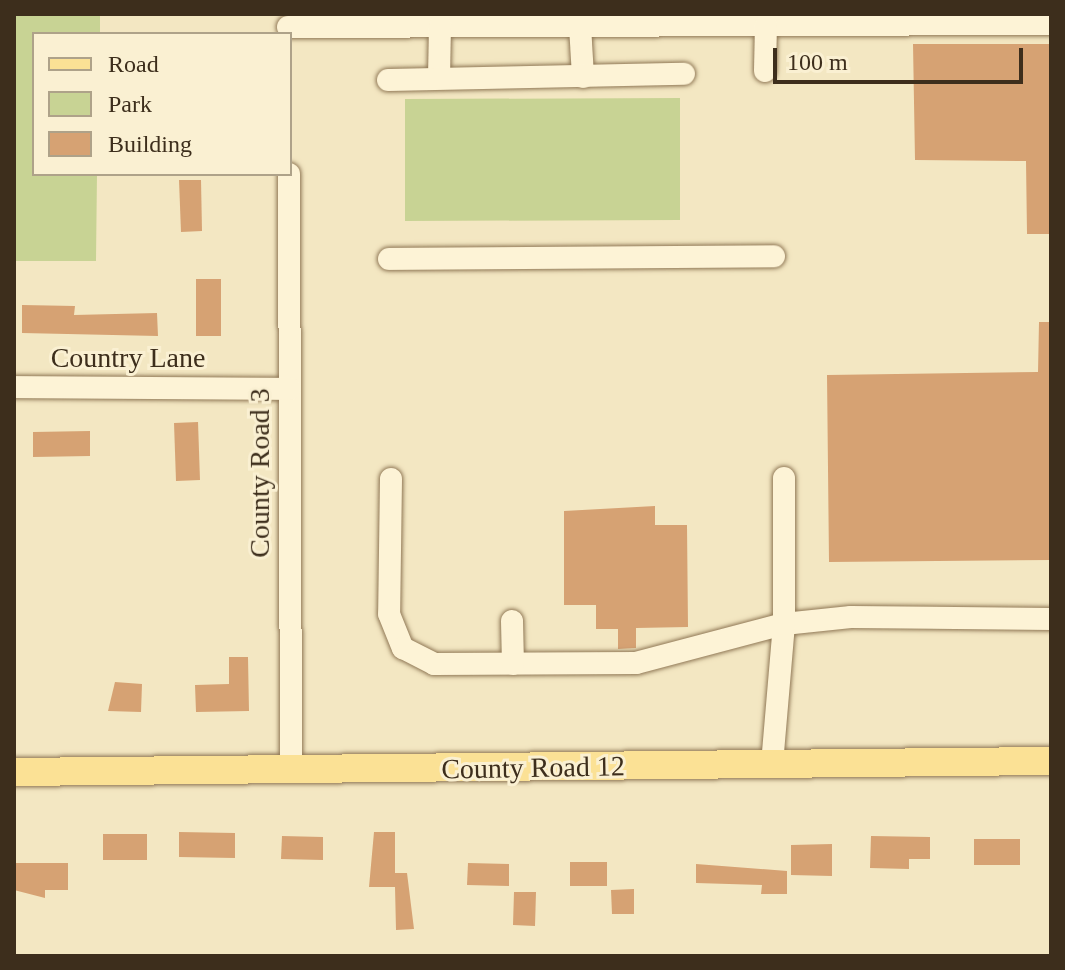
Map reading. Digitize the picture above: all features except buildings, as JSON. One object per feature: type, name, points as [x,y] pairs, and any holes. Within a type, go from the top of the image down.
[{"type":"main road","name":"County Road 12","points":[[14,772],[291,772],[1051,761]]},
{"type":"street","points":[[288,25],[1051,24]]},
{"type":"street","points":[[439,78],[440,25]]},
{"type":"street","points":[[765,71],[766,25]]},
{"type":"street","points":[[580,26],[583,77]]},
{"type":"street","points":[[388,80],[684,74]]},
{"type":"street","name":"County Road 3","points":[[289,176],[291,772]]},
{"type":"street","points":[[389,259],[774,256]]},
{"type":"street","name":"Country Lane","points":[[14,387],[290,389]]},
{"type":"street","points":[[772,764],[784,624],[784,478]]},
{"type":"street","points":[[391,479],[389,614],[403,648],[434,664],[636,663],[784,624],[851,617],[1051,619]]},
{"type":"street","points":[[512,621],[513,664]]},
{"type":"green space","points":[[14,14],[100,14],[100,32],[32,32],[32,176],[97,176],[96,261],[14,261]]},
{"type":"green space","points":[[680,98],[680,220],[405,221],[405,99]]}]
